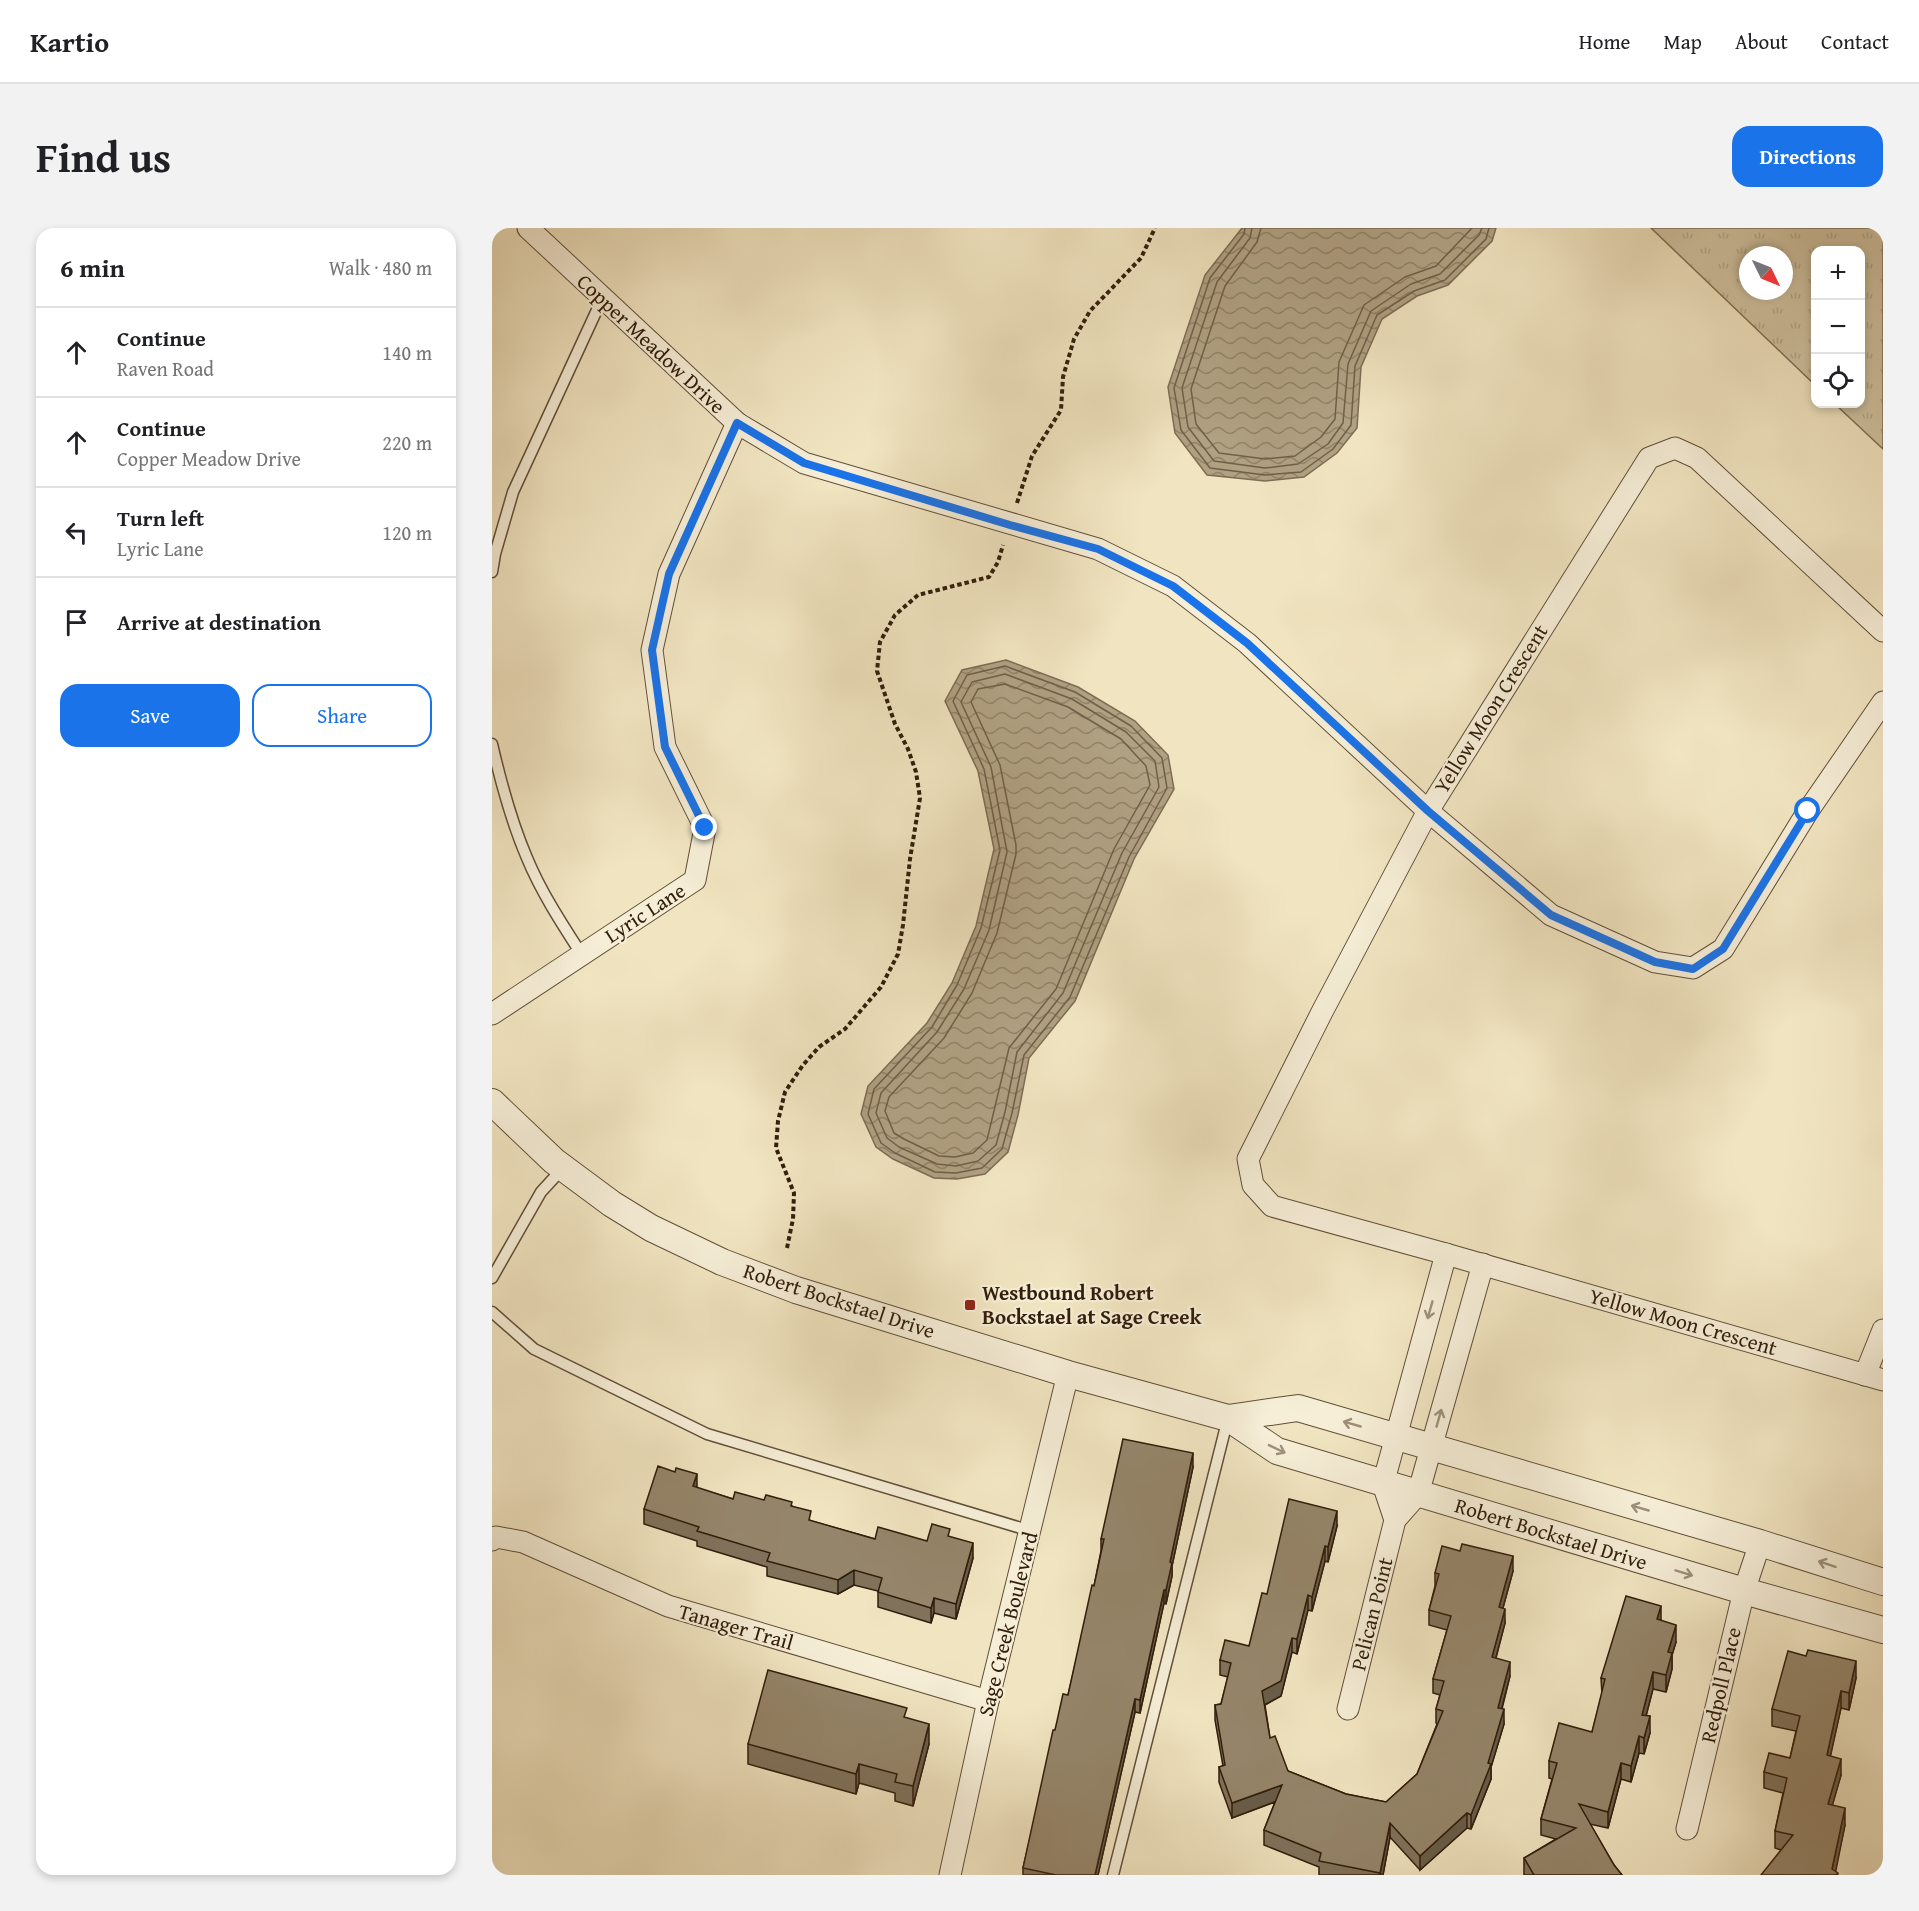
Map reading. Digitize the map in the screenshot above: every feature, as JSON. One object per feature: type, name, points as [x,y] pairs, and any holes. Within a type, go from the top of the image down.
[{"type":"street","name":"Copper Meadow Drive","points":[[528,228],[737,423],[804,463],[1098,549],[1173,586],[1247,643],[1428,811],[1551,915],[1655,962],[1693,969],[1723,949],[1808,811],[1883,702]]},
{"type":"street","name":"Lyric Lane","points":[[492,1014],[695,880],[705,828],[665,747],[652,650],[669,574],[737,423]]},
{"type":"street","name":"Yellow Moon Crescent","points":[[1874,1377],[1483,1264],[1272,1206],[1253,1185],[1248,1160],[1322,1012],[1428,811],[1649,458],[1675,448],[1697,458],[1883,631]]},
{"type":"street","name":"Robert Bockstael Drive","points":[[492,1102],[563,1167],[612,1204],[651,1228],[722,1262],[796,1290],[1068,1374],[1228,1418],[1277,1451],[1744,1591],[1883,1630]]},
{"type":"street","points":[[1395,1520],[1383,1484],[1446,1254]]},
{"type":"street","points":[[1418,1494],[1483,1264]]},
{"type":"street","points":[[1874,1377],[1883,1330]]},
{"type":"street","name":"Sage Creek Boulevard","points":[[953,1874],[988,1701],[1068,1374]]},
{"type":"street","name":"Robert Bockstael Drive","points":[[1228,1418],[1298,1408],[1760,1543],[1883,1582]]},
{"type":"street","name":"Pelican Point","points":[[1348,1709],[1395,1520],[1418,1494]]},
{"type":"street","name":"Tanager Trail","points":[[492,1540],[496,1537],[523,1542],[668,1606],[988,1701]]},
{"type":"street","name":"Redpoll Place","points":[[1687,1829],[1744,1591],[1760,1543]]},
{"type":"lane","points":[[492,572],[513,492],[602,299]]},
{"type":"lane","points":[[492,744],[504,796],[527,860],[559,919],[582,955]]},
{"type":"lane","points":[[492,1278],[541,1192],[563,1167]]},
{"type":"lane","points":[[492,1312],[534,1349],[707,1434],[1031,1532]]},
{"type":"lane","points":[[1113,1875],[1228,1418]]},
{"type":"path","points":[[788,1248],[793,1219],[794,1193],[776,1148],[778,1121],[785,1092],[819,1047],[845,1029],[881,987],[898,954],[903,926],[910,859],[920,798],[916,772],[885,699],[877,671],[880,642],[895,615],[918,595],[989,577],[998,562],[1032,456],[1061,410],[1063,377],[1074,339],[1090,311],[1141,258],[1155,228]]},
{"type":"green space","points":[[1651,228],[1883,228],[1883,449],[1839,408],[1865,408],[1865,246],[1811,246],[1811,381]]},
{"type":"water","points":[[1242,228],[1496,228],[1492,241],[1448,285],[1417,296],[1382,319],[1361,367],[1357,428],[1337,453],[1304,477],[1265,481],[1207,475],[1175,433],[1168,387],[1205,275]]},
{"type":"water","points":[[1006,660],[1078,687],[1135,721],[1168,755],[1174,789],[1134,859],[1075,1001],[1029,1058],[1008,1152],[985,1174],[957,1179],[934,1178],[893,1159],[876,1147],[861,1114],[868,1086],[927,1023],[952,983],[976,926],[994,849],[978,771],[945,701],[962,670]]},
{"type":"building","points":[[1123,1439],[1193,1453],[1166,1590],[1164,1590],[1140,1700],[1135,1699],[1095,1875],[1056,1875],[1023,1868],[1053,1730],[1055,1730],[1063,1694],[1068,1695],[1092,1585],[1094,1586],[1104,1539],[1101,1539]]},
{"type":"building","points":[[658,1466],[675,1472],[676,1468],[697,1474],[693,1486],[733,1499],[735,1492],[764,1500],[766,1495],[792,1502],[791,1506],[811,1511],[809,1520],[875,1539],[878,1527],[927,1541],[932,1524],[950,1529],[948,1536],[973,1543],[956,1604],[934,1598],[931,1608],[878,1592],[882,1578],[854,1570],[838,1580],[767,1561],[770,1553],[697,1531],[699,1527],[644,1509]]},
{"type":"building","points":[[1289,1499],[1337,1511],[1312,1597],[1308,1595],[1297,1639],[1292,1638],[1281,1681],[1262,1691],[1270,1738],[1275,1736],[1288,1771],[1346,1794],[1386,1802],[1417,1774],[1443,1711],[1436,1709],[1444,1681],[1433,1679],[1451,1616],[1429,1610],[1439,1574],[1435,1573],[1442,1546],[1460,1551],[1462,1544],[1513,1556],[1499,1607],[1505,1609],[1492,1657],[1510,1662],[1498,1708],[1504,1709],[1488,1763],[1491,1764],[1471,1815],[1467,1813],[1420,1856],[1390,1823],[1380,1873],[1319,1861],[1321,1853],[1264,1830],[1282,1785],[1232,1803],[1219,1767],[1225,1765],[1215,1705],[1221,1704],[1231,1663],[1220,1660],[1225,1640],[1249,1646],[1262,1593],[1267,1594]]},
{"type":"building","points":[[1626,1596],[1661,1606],[1657,1619],[1676,1625],[1668,1652],[1672,1653],[1666,1675],[1653,1672],[1642,1715],[1650,1716],[1644,1738],[1639,1736],[1631,1766],[1621,1763],[1608,1812],[1579,1804],[1622,1875],[1534,1875],[1524,1858],[1576,1828],[1541,1819],[1557,1763],[1549,1761],[1559,1723],[1592,1732],[1605,1679],[1601,1678]]},
{"type":"building","points":[[1808,1650],[1856,1661],[1849,1693],[1841,1691],[1827,1755],[1841,1759],[1828,1804],[1845,1808],[1832,1869],[1838,1873],[1836,1875],[1761,1875],[1793,1835],[1775,1831],[1787,1778],[1764,1772],[1769,1753],[1790,1758],[1800,1716],[1772,1709],[1788,1651],[1806,1656]]},
{"type":"building","points":[[768,1670],[907,1708],[904,1717],[929,1724],[913,1786],[895,1782],[897,1774],[859,1764],[856,1774],[748,1744]]},
{"type":"place","name":"Westbound Robert Bockstael at Sage Creek","points":[[970,1305]]},
{"type":"route","points":[[705,828],[665,747],[652,650],[669,574],[737,423],[804,463],[1098,549],[1173,586],[1247,643],[1428,811],[1551,915],[1655,962],[1693,969],[1723,949],[1808,811]]}]
